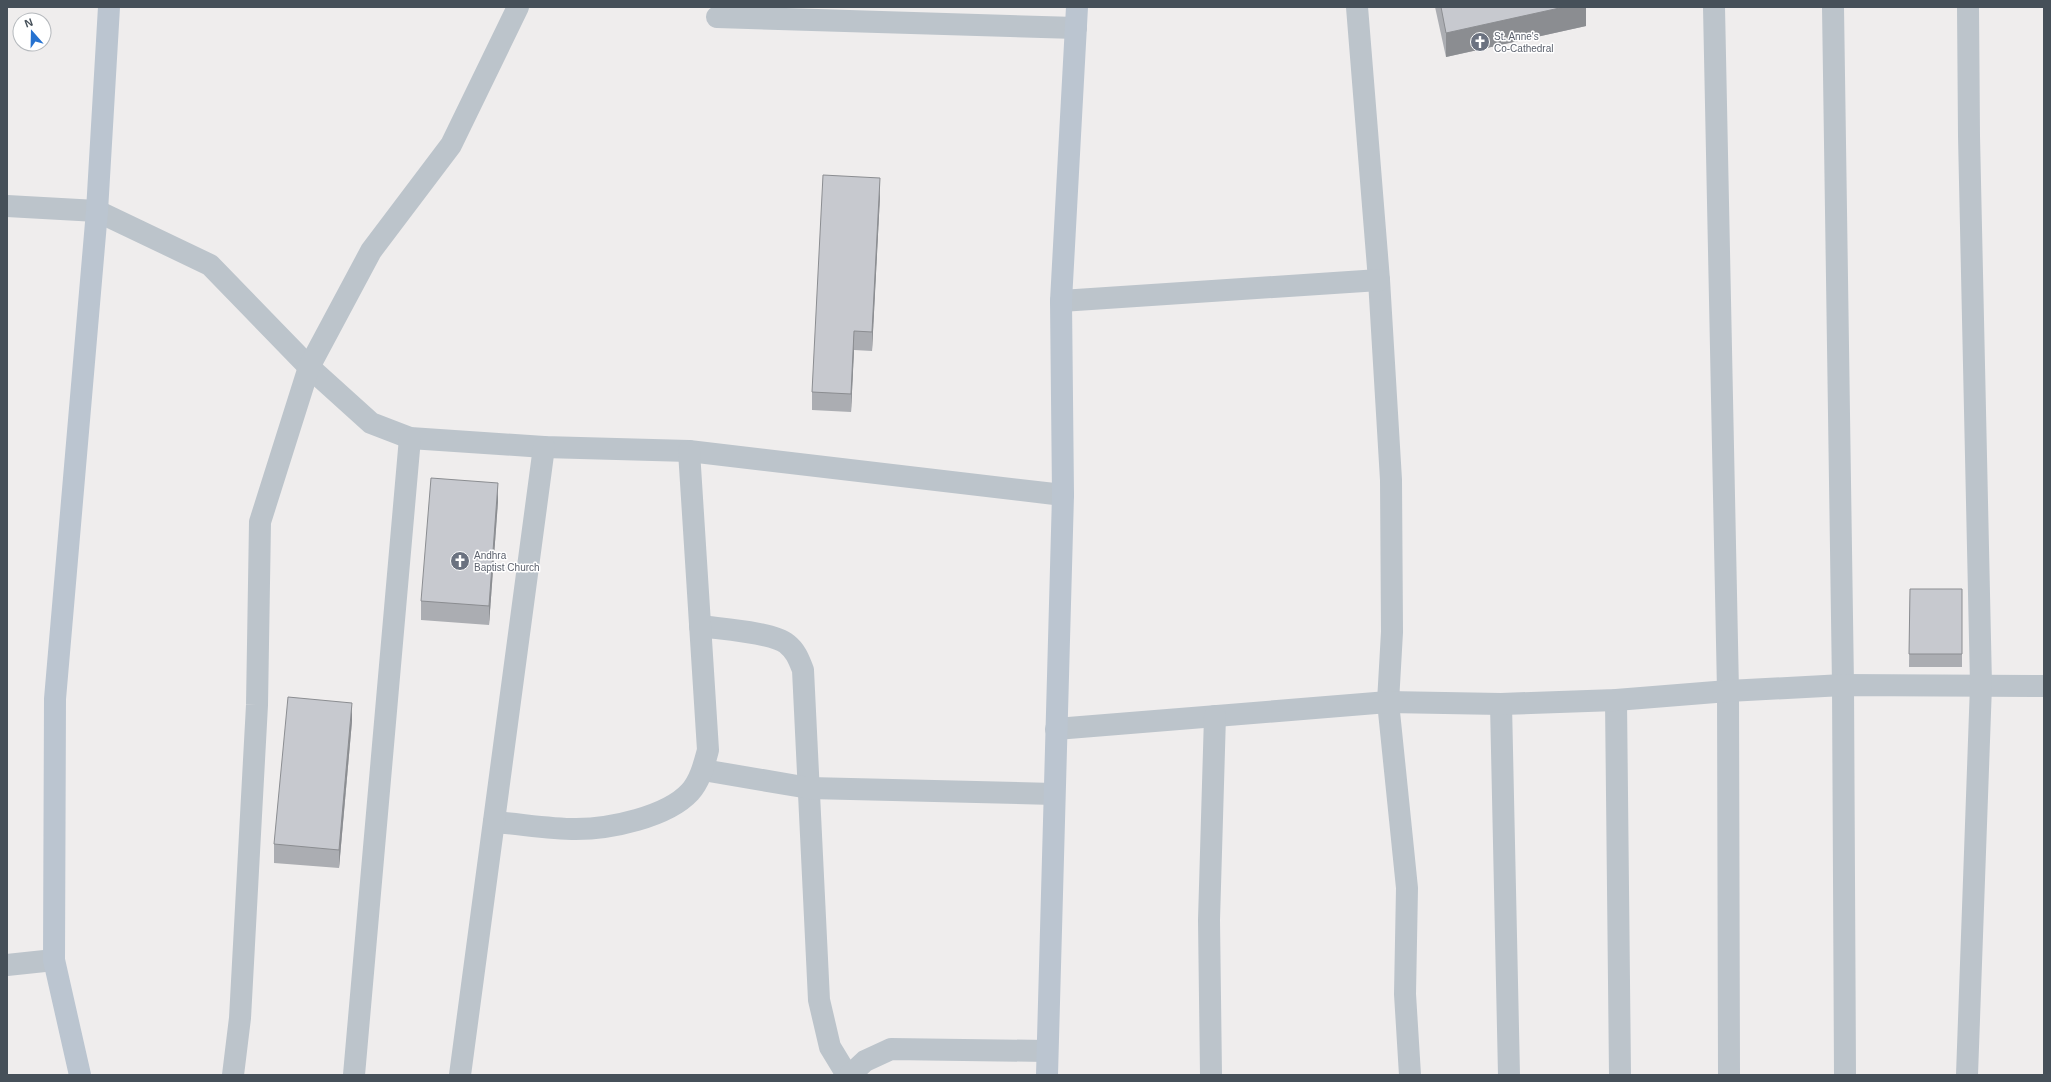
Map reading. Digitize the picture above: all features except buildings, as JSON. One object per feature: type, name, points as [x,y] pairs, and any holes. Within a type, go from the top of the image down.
[{"type":"main road","points":[[80,1075],[54,960],[55,699],[97,211],[109,7]]},
{"type":"main road","points":[[1047,1075],[1063,494],[1061,301],[1077,18]]},
{"type":"street","points":[[233,1075],[240,1018],[257,705],[260,522],[309,368],[371,251],[451,145],[518,7]]},
{"type":"street","points":[[1357,7],[1379,280],[1392,480],[1392,632],[1388,702],[1407,888],[1405,994],[1410,1075]]},
{"type":"street","points":[[1714,7],[1728,691],[1729,1075]]},
{"type":"street","points":[[1833,7],[1843,686],[1845,1075]]},
{"type":"street","points":[[1967,1075],[1981,685],[1969,152],[1968,7]]},
{"type":"street","points":[[717,17],[1077,18]]},
{"type":"street","points":[[7,206],[97,211],[210,266],[309,368],[371,424],[410,438],[544,447],[689,451],[1063,494]]},
{"type":"street","points":[[1061,301],[1379,280]]},
{"type":"street","points":[[354,1075],[410,438]]},
{"type":"street","points":[[460,1075],[544,447]]},
{"type":"street","points":[[494,822],[576,829],[601,827],[654,815],[678,803],[687,795],[703,770],[708,750],[689,451]]},
{"type":"street","points":[[700,626],[774,637],[787,643],[796,653],[803,670],[819,1000],[830,1047],[849,1075],[866,1061],[891,1049],[1048,1051]]},
{"type":"street","points":[[1056,729],[1388,702],[1501,704],[1616,700],[1728,691],[1843,686],[2044,686]]},
{"type":"street","points":[[1616,700],[1620,1075]]},
{"type":"street","points":[[1501,704],[1509,1075]]},
{"type":"street","points":[[1210,1075],[1209,920],[1215,716]]},
{"type":"street","points":[[703,770],[808,788],[1054,794]]},
{"type":"street","points":[[7,965],[54,960]]},
{"type":"place","name":"St. Anne's Co-Cathedral","points":[[1480,42]]},
{"type":"place","name":"Andhra Baptist Church","points":[[460,561]]}]
